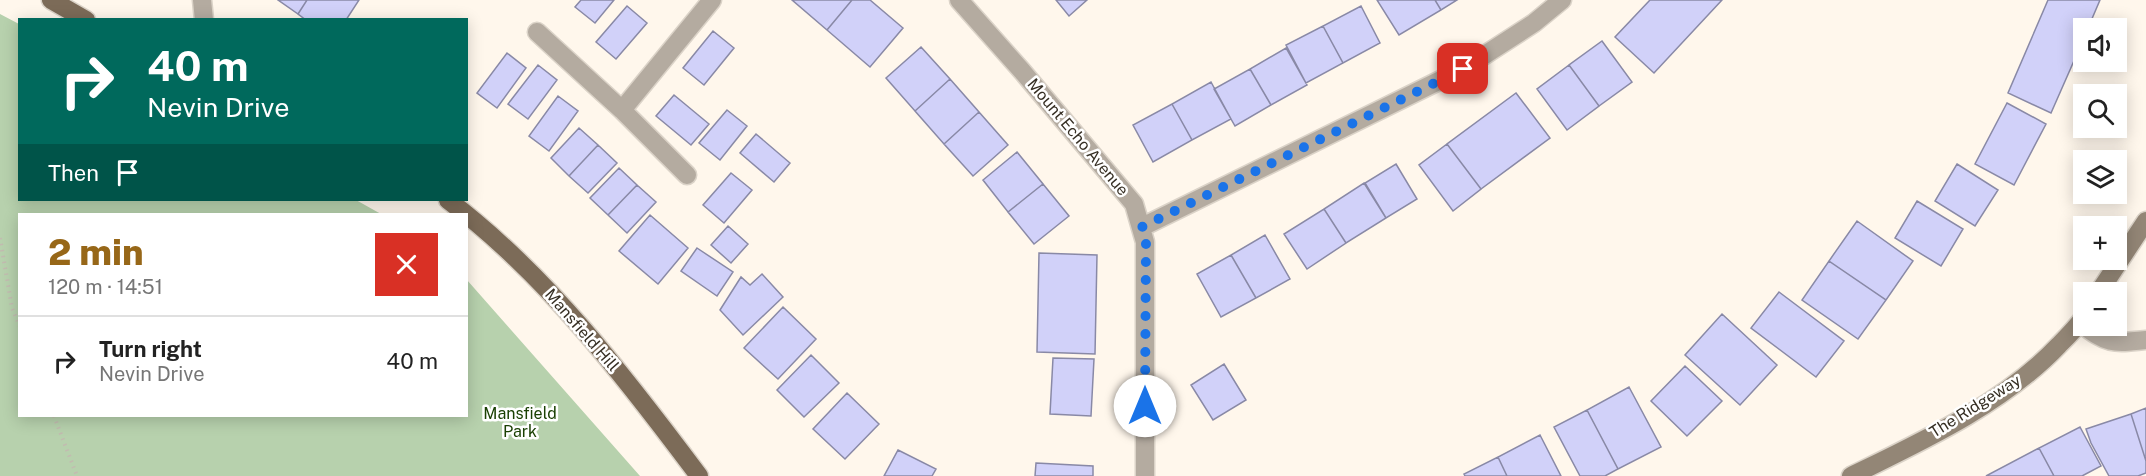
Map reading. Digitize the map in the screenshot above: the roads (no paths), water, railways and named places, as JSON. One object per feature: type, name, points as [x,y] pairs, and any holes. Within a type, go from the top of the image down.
[{"type":"main road","points":[[51,0],[82,18]]},
{"type":"main road","name":"Mansfield Hill","points":[[449,201],[465,213]]},
{"type":"main road","name":"Mansfield Hill","points":[[468,215],[485,228],[558,300],[651,411],[699,476]]},
{"type":"main road","points":[[2106,282],[2146,220]]},
{"type":"main road","name":"The Ridgeway","points":[[1851,476],[1959,420],[2005,390],[2047,357],[2073,330]]},
{"type":"street","points":[[202,0],[204,18]]},
{"type":"street","points":[[622,110],[712,0]]},
{"type":"street","name":"Mount Echo Avenue","points":[[959,0],[1022,70],[1134,204],[1146,242],[1145,476]]},
{"type":"street","points":[[1142,227],[1463,69],[1534,23],[1562,0]]},
{"type":"street","points":[[537,32],[687,174]]},
{"type":"street","points":[[2099,336],[2115,344],[2146,340]]},
{"type":"park label","name":"Mansfield Park","points":[[520,422]]}]
